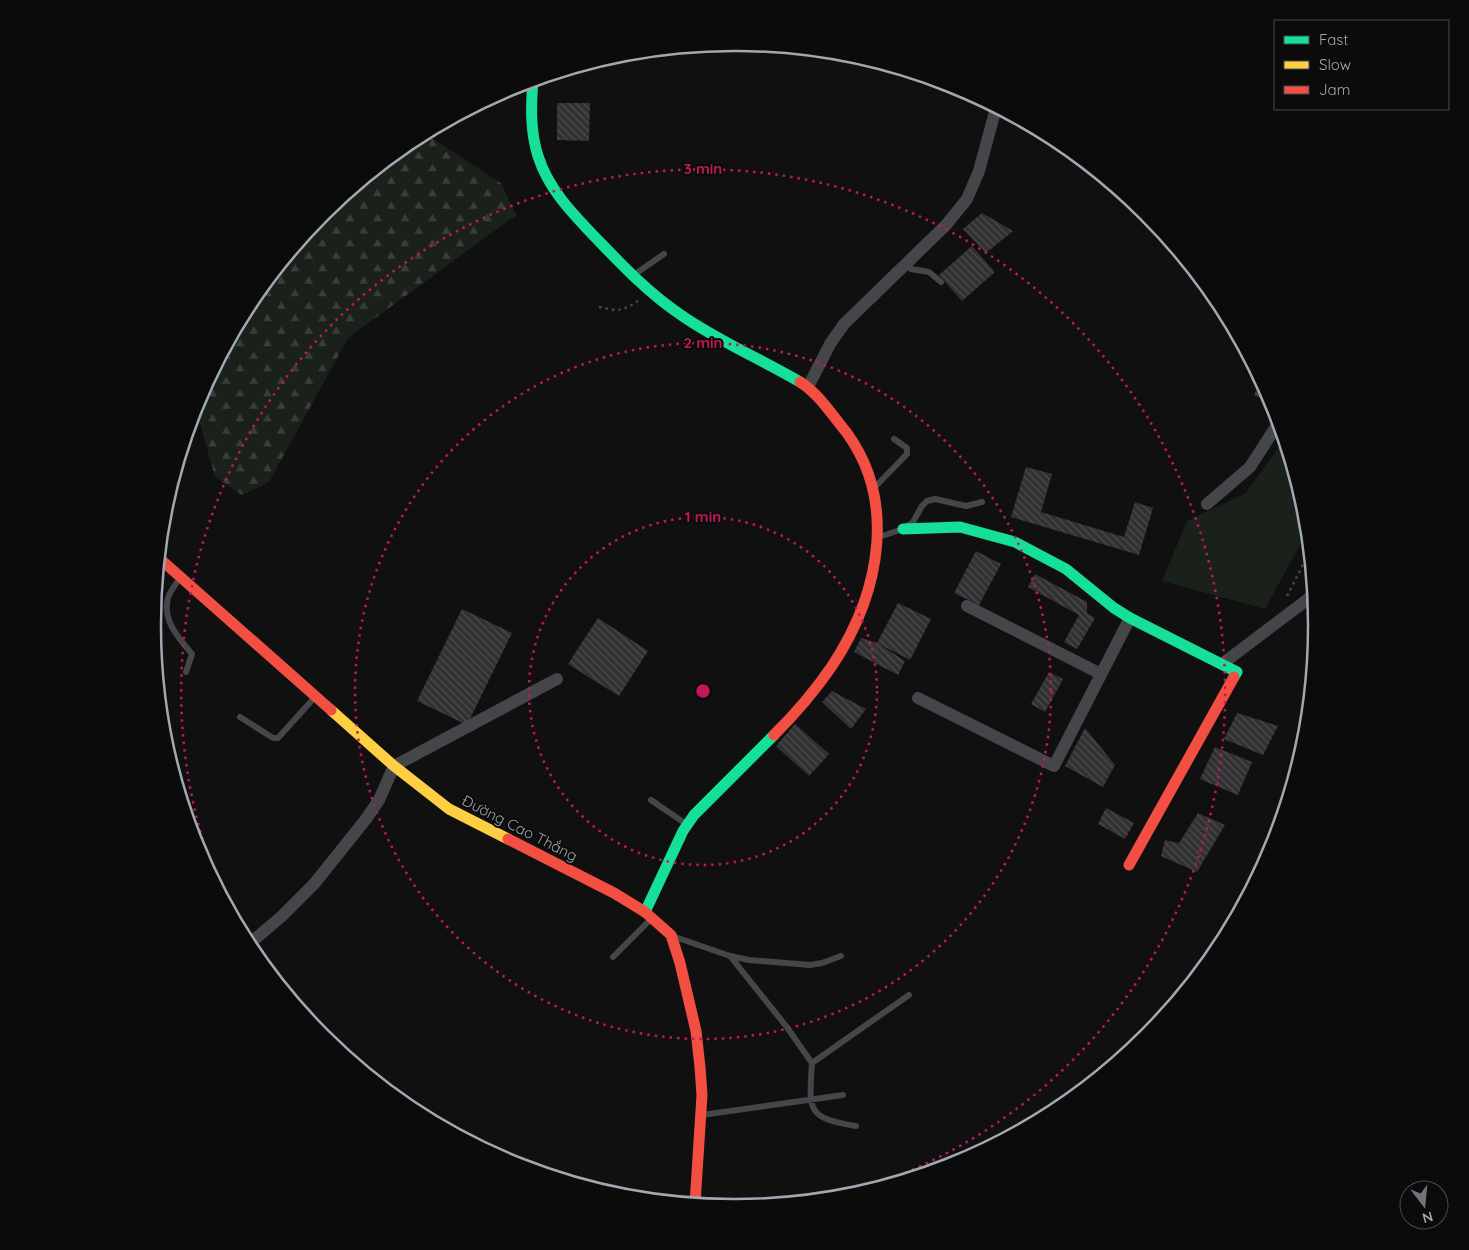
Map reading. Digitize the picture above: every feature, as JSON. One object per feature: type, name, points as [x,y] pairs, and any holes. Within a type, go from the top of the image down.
[{"type":"street","points":[[532,88],[532,129],[541,165],[559,199],[648,291],[694,324],[808,387],[844,428],[856,445],[874,488],[879,512],[880,537],[871,580],[862,607],[833,663],[814,691],[794,715],[702,806],[687,825],[648,915]]},
{"type":"street","points":[[808,387],[830,344],[844,324],[946,225],[967,199],[979,171],[995,114]]},
{"type":"street","points":[[1207,504],[1250,467],[1274,430]]},
{"type":"street","points":[[903,529],[960,527],[1015,542],[1066,569],[1114,608],[1130,618],[1237,672],[1129,865]]},
{"type":"street","name":"Đường Cao Thắng","points":[[165,563],[394,766],[449,808],[465,818],[614,893],[648,915],[671,935]]},
{"type":"street","points":[[1222,664],[1307,600]]},
{"type":"street","points":[[967,606],[1101,674]]},
{"type":"street","points":[[918,698],[1054,766],[1130,618]]},
{"type":"street","points":[[254,940],[282,916],[314,884],[379,800],[394,766],[557,678]]},
{"type":"street","points":[[671,935],[696,1031],[700,1067],[701,1115],[695,1198]]},
{"type":"lane","points":[[632,276],[664,254]]},
{"type":"lane","points":[[905,263],[911,268],[930,272],[941,282]]},
{"type":"lane","points":[[874,488],[907,454],[907,448],[894,439]]},
{"type":"lane","points":[[880,537],[903,529],[913,522],[927,501],[936,499],[966,506],[982,502]]},
{"type":"lane","points":[[181,577],[168,598],[168,608],[169,620],[175,633],[192,654],[186,672]]},
{"type":"lane","points":[[240,717],[273,738],[278,738],[315,697]]},
{"type":"lane","points":[[651,800],[687,825]]},
{"type":"lane","points":[[613,957],[648,915]]},
{"type":"lane","points":[[671,935],[730,956],[749,960],[810,965],[841,956]]},
{"type":"lane","points":[[730,956],[786,1026],[812,1063],[810,1099],[814,1109],[821,1118],[834,1123],[856,1126]]},
{"type":"lane","points":[[812,1063],[909,995]]},
{"type":"lane","points":[[701,1115],[843,1095]]},
{"type":"path","points":[[598,307],[618,311],[639,300],[648,291]]},
{"type":"path","points":[[1287,596],[1304,562]]},
{"type":"green space","points":[[432,138],[501,183],[516,215],[348,338],[269,482],[242,495],[215,477],[200,423],[198,423],[204,405],[220,371],[257,306],[303,247],[329,219],[385,170]]},
{"type":"green space","points":[[1280,446],[1289,477],[1302,542],[1265,609],[1162,581],[1187,521],[1246,493]]},
{"type":"building","points":[[557,103],[590,103],[589,141],[557,140]]},
{"type":"building","points":[[982,213],[1013,231],[986,253],[963,229]]},
{"type":"building","points":[[972,246],[995,272],[962,301],[939,275]]},
{"type":"building","points":[[1257,388],[1262,398],[1254,395]]},
{"type":"building","points":[[1026,467],[1052,474],[1041,512],[1124,537],[1135,502],[1153,508],[1139,555],[1011,517]]},
{"type":"building","points":[[976,551],[1001,564],[979,605],[954,593]]},
{"type":"building","points":[[1035,574],[1087,602],[1087,613],[1095,618],[1077,649],[1064,642],[1079,615],[1028,587]]},
{"type":"building","points":[[898,603],[931,619],[910,660],[879,644],[905,661],[898,675],[854,652],[861,638],[877,643]]},
{"type":"building","points":[[462,609],[512,633],[467,725],[417,701]]},
{"type":"building","points":[[598,618],[648,651],[619,696],[568,664]]},
{"type":"building","points":[[1049,672],[1063,679],[1045,712],[1031,704]]},
{"type":"building","points":[[832,691],[866,709],[851,729],[822,702]]},
{"type":"building","points":[[1237,713],[1278,726],[1263,755],[1224,739]]},
{"type":"building","points":[[795,724],[829,754],[809,776],[776,746]]},
{"type":"building","points":[[1085,728],[1115,765],[1103,787],[1065,766]]},
{"type":"building","points":[[1215,747],[1252,762],[1238,795],[1200,779]]},
{"type":"building","points":[[1106,808],[1134,823],[1125,839],[1098,824]]},
{"type":"building","points":[[1198,813],[1225,825],[1197,872],[1161,856],[1165,840],[1179,843]]},
{"type":"traffic: fast","points":[[533,88],[532,128],[535,147],[542,168],[554,189],[577,218],[635,278],[669,306],[710,333],[800,382]]},
{"type":"traffic: fast","points":[[903,529],[960,527],[1015,542],[1066,569],[1114,608],[1130,618],[1237,672],[1234,677]]},
{"type":"traffic: fast","points":[[645,912],[683,831],[694,815],[774,735]]},
{"type":"traffic: slow","points":[[331,710],[394,766],[449,809],[508,839]]},
{"type":"traffic: jam","points":[[774,735],[819,684],[849,637],[862,607],[872,576],[877,544],[877,512],[871,481],[858,451],[826,406],[800,382]]},
{"type":"traffic: jam","points":[[165,563],[331,710]]},
{"type":"traffic: jam","points":[[1129,865],[1234,677]]},
{"type":"traffic: jam","points":[[508,839],[614,893],[645,912],[671,935],[680,963],[696,1031],[700,1067],[702,1095],[695,1198]]}]
